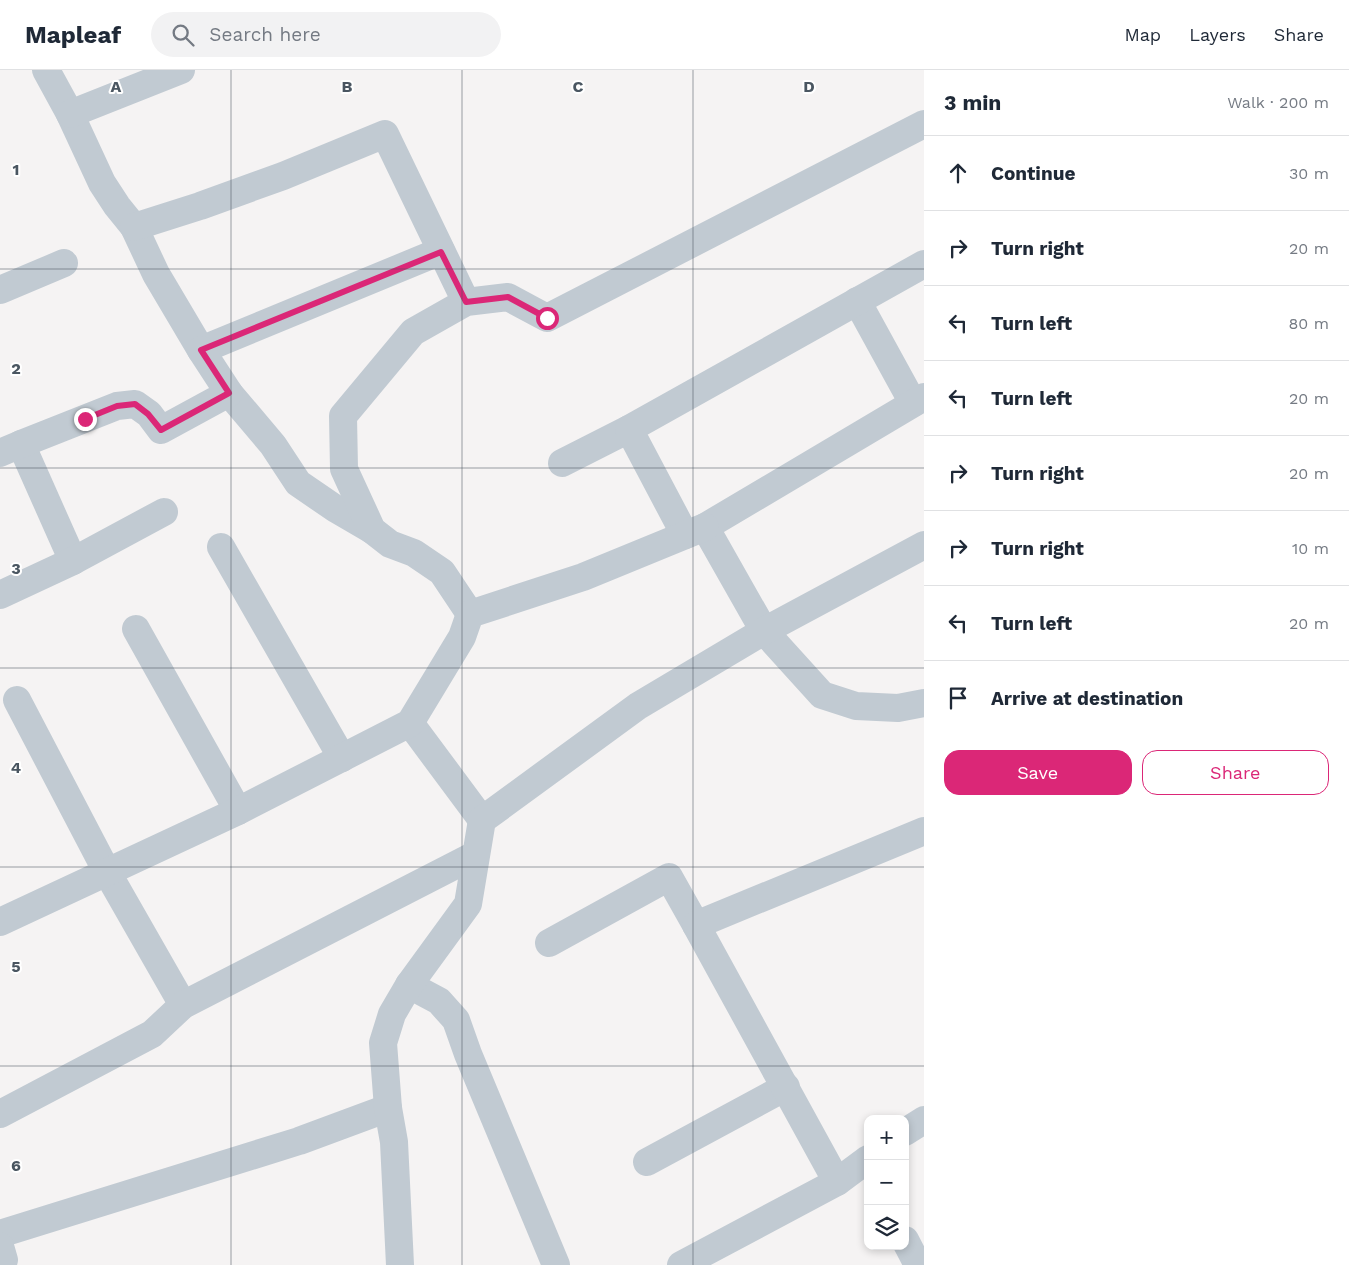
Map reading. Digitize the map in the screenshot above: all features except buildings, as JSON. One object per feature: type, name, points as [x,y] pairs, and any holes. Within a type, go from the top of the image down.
[{"type":"street","points":[[46,70],[70,114],[102,183],[134,227],[156,274],[201,350],[229,393],[272,446],[298,483],[336,509],[372,530],[390,544],[414,553],[442,572],[470,614]]},
{"type":"street","points":[[70,114],[181,70]]},
{"type":"street","points":[[372,530],[344,469],[343,416],[413,332],[466,302],[508,297],[547,318],[924,124]]},
{"type":"street","points":[[134,227],[200,206],[283,176],[385,134],[466,302]]},
{"type":"street","points":[[201,350],[441,252]]},
{"type":"street","points":[[0,290],[64,264]]},
{"type":"street","points":[[562,463],[629,429],[924,264]]},
{"type":"street","points":[[470,614],[582,577],[695,531],[918,400],[857,301]]},
{"type":"street","points":[[73,561],[11,448],[117,406],[135,404],[148,414],[161,430],[229,393]]},
{"type":"street","points":[[629,429],[695,531],[764,631],[822,695],[856,706],[898,708],[924,702]]},
{"type":"street","points":[[0,595],[73,561],[164,512]]},
{"type":"street","points":[[397,1264],[394,1142],[388,1108],[383,1043],[392,1014],[409,985],[468,904],[482,820],[638,706],[764,631],[924,545]]},
{"type":"street","points":[[221,547],[342,758]]},
{"type":"street","points":[[0,922],[238,811],[410,723],[462,637],[470,614]]},
{"type":"street","points":[[136,629],[238,811]]},
{"type":"street","points":[[17,700],[108,872],[183,1005]]},
{"type":"street","points":[[410,723],[482,820]]},
{"type":"street","points":[[696,925],[924,831]]},
{"type":"street","points":[[0,1114],[152,1034],[183,1005],[475,855]]},
{"type":"street","points":[[549,943],[669,877],[786,1087],[857,1173],[681,1265]]},
{"type":"street","points":[[409,985],[439,1001],[456,1020],[468,1054],[556,1265]]},
{"type":"street","points":[[647,1162],[786,1087]]},
{"type":"street","points":[[0,1234],[300,1141],[388,1108]]},
{"type":"street","points":[[909,1129],[924,1120]]},
{"type":"street","points":[[0,1246],[4,1260],[0,1262]]},
{"type":"route","points":[[85,419],[117,406],[135,404],[148,414],[161,430],[229,393],[201,350],[441,252],[466,302],[508,297],[547,318]]}]
